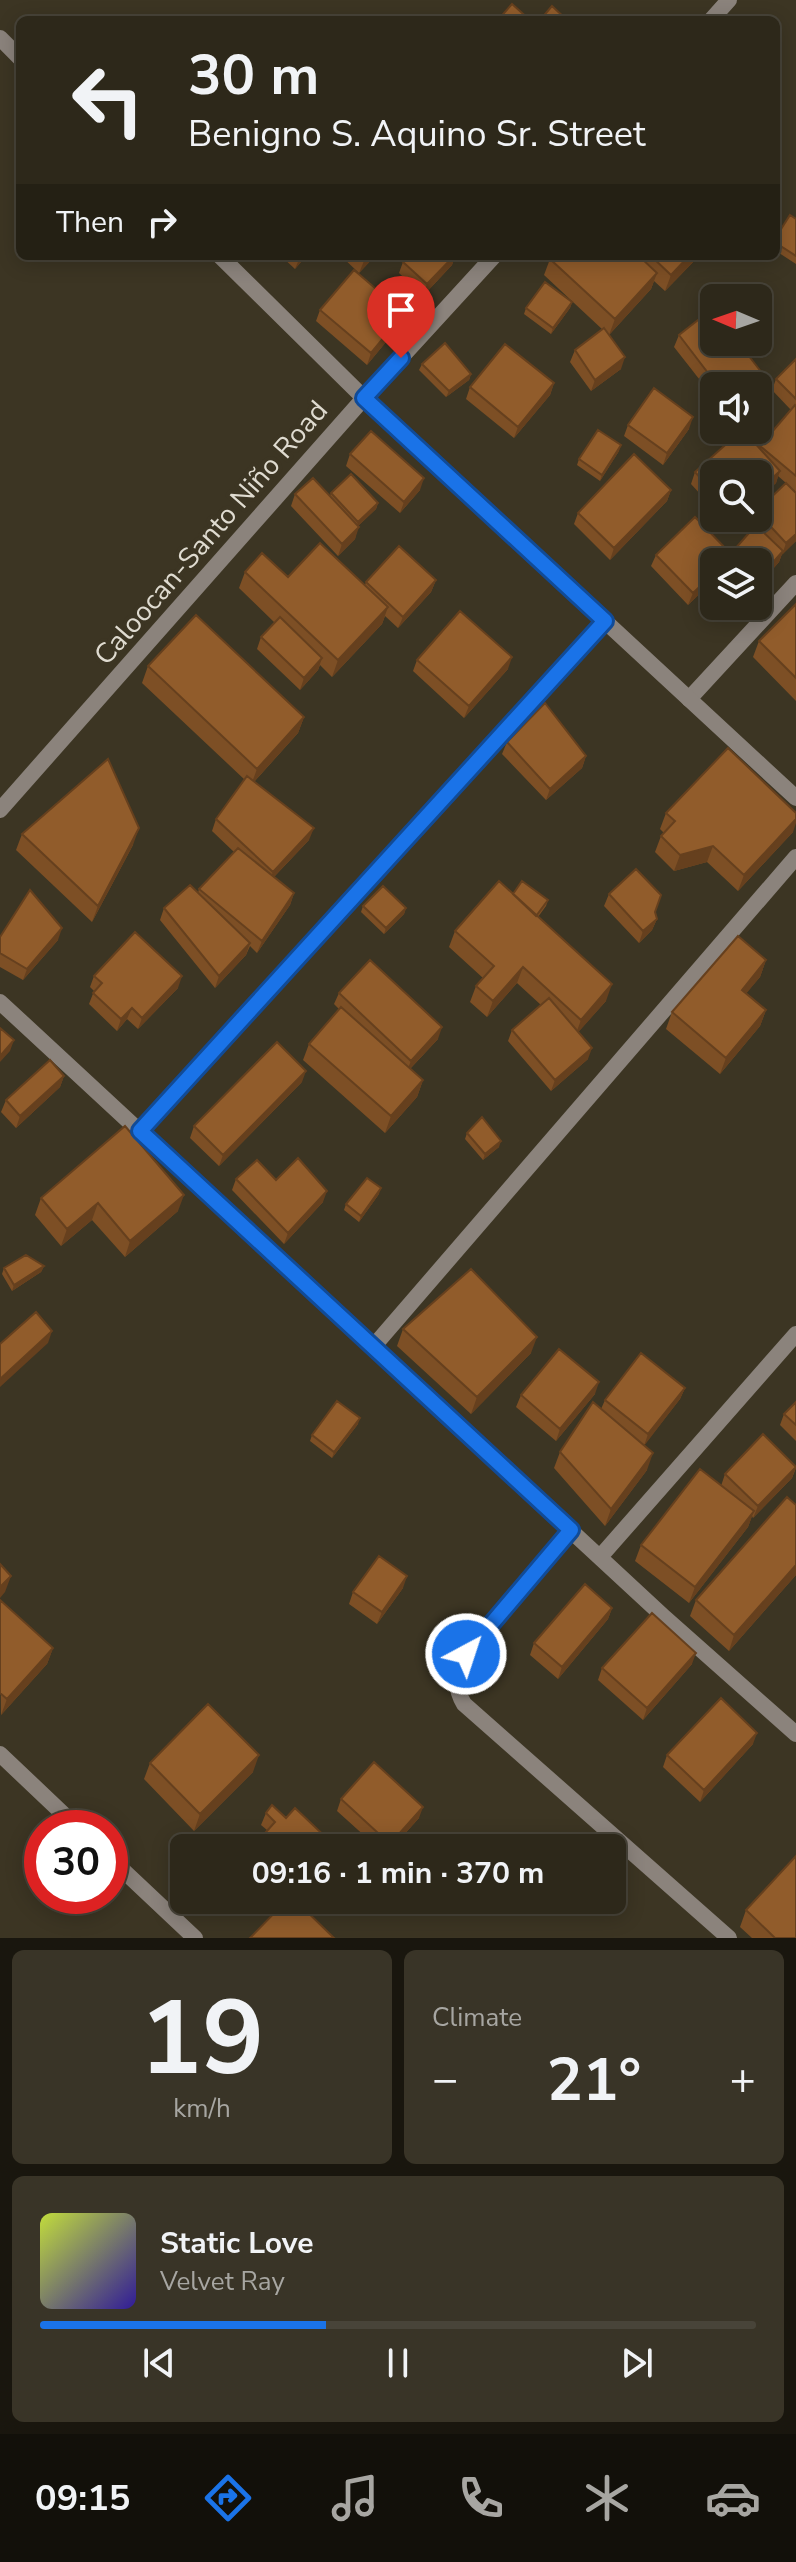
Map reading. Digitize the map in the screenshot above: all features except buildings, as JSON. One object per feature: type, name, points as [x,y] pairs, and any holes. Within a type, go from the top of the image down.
[{"type":"street","points":[[715,16],[729,0]]},
{"type":"street","points":[[0,38],[16,54]]},
{"type":"street","points":[[224,260],[364,398],[796,798]]},
{"type":"street","name":"Caloocan-Santo Niño Road","points":[[0,810],[364,398],[490,260]]},
{"type":"street","points":[[689,699],[796,583]]},
{"type":"street","points":[[140,1131],[605,621]]},
{"type":"street","points":[[373,1347],[796,857]]},
{"type":"street","points":[[0,1002],[796,1734]]},
{"type":"street","points":[[600,1557],[796,1334]]},
{"type":"street","points":[[571,1530],[466,1654],[457,1673],[457,1692],[464,1704],[729,1938]]},
{"type":"street","points":[[0,1754],[59,1810]]},
{"type":"street","points":[[128,1875],[195,1938]]},
{"type":"route","points":[[401,358],[364,398],[605,621],[140,1131],[571,1530],[466,1654]]}]
